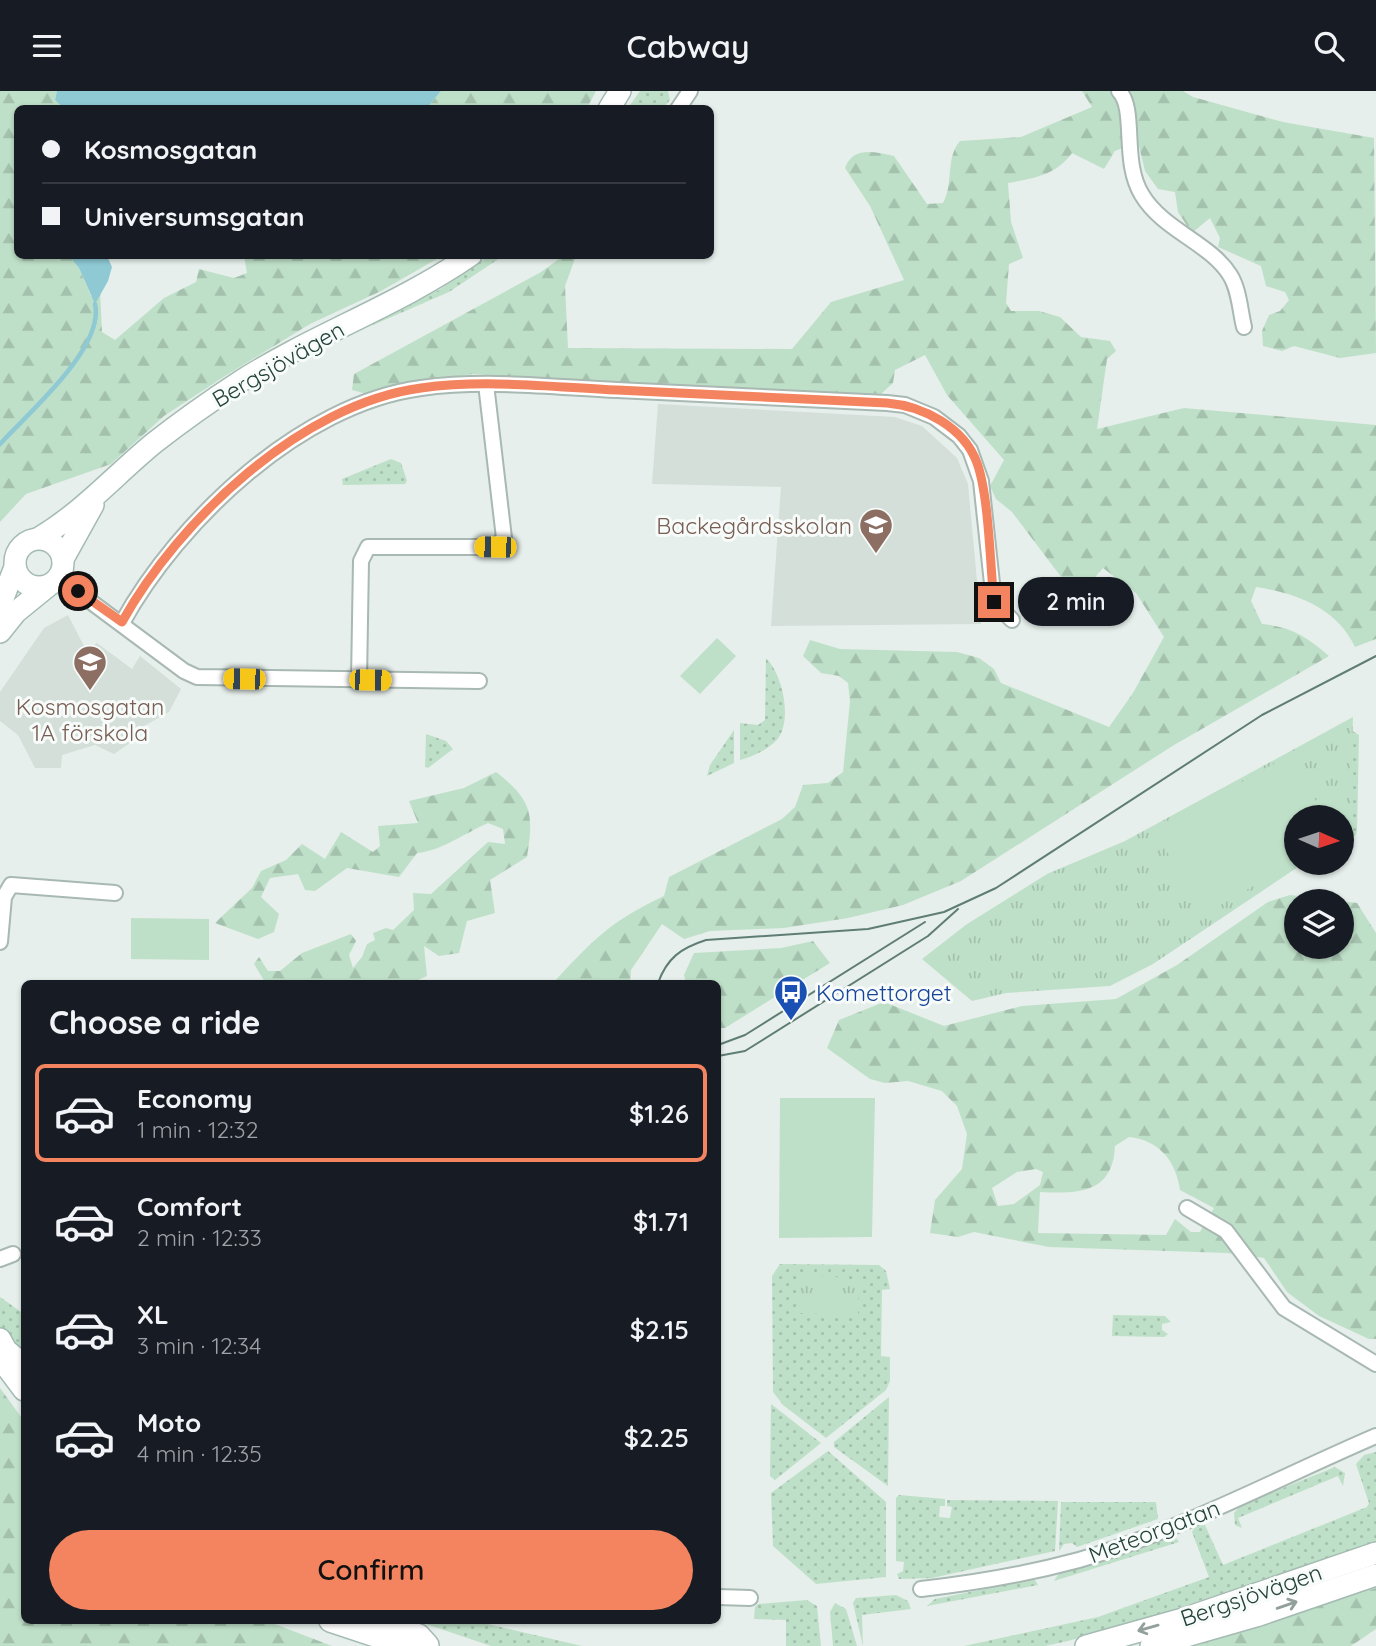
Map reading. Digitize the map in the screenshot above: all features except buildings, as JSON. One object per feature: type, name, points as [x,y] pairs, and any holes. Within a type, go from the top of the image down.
[{"type":"street","points":[[1119,91],[1128,108],[1130,167],[1142,195],[1176,232],[1226,270],[1235,286],[1244,327]]},
{"type":"street","name":"Bergsjövägen","points":[[0,606],[19,549],[28,541],[39,538],[100,494],[153,444],[280,357],[431,281],[465,259]]},
{"type":"street","points":[[359,680],[361,561],[368,547],[495,547],[504,538],[486,384]]},
{"type":"street","points":[[122,622],[133,602],[201,517],[226,492],[288,442],[352,408],[386,396],[419,388],[486,384],[887,403],[920,409],[959,436],[977,463],[994,602],[1012,620]]},
{"type":"street","name":"Bergsjövägen","points":[[0,632],[16,612],[57,574],[100,494]]},
{"type":"street","points":[[39,538],[56,545],[57,574]]},
{"type":"street","points":[[15,567],[25,583],[36,587],[57,574]]},
{"type":"street","points":[[57,574],[184,671],[197,677],[479,681]]},
{"type":"street","points":[[0,942],[4,897],[11,885],[115,893]]},
{"type":"street","points":[[1187,1208],[1226,1231],[1284,1308],[1376,1364]]},
{"type":"street","points":[[0,1339],[6,1350],[21,1362]]},
{"type":"street","points":[[0,1358],[21,1386]]},
{"type":"street","name":"Meteorgatan","points":[[921,1589],[977,1583],[1021,1574],[1123,1545],[1202,1514],[1376,1436]]},
{"type":"street","name":"Bergsjövägen","points":[[1086,1646],[1186,1618],[1376,1553]]},
{"type":"street","name":"Bergsjövägen","points":[[1151,1646],[1256,1616],[1376,1575]]},
{"type":"street","points":[[721,1597],[750,1598]]},
{"type":"street","points":[[339,1624],[405,1646]]},
{"type":"street","points":[[390,1624],[419,1635],[427,1646]]},
{"type":"shaded area","name":"Backegårdsskolan","points":[[658,404],[895,417],[922,426],[957,458],[968,484],[981,624],[771,626],[781,487],[652,484]]},
{"type":"shaded area","name":"Kosmosgatan 1A förskola","points":[[68,615],[86,650],[97,643],[132,669],[140,656],[181,689],[169,712],[128,735],[130,743],[114,754],[95,745],[62,755],[61,768],[35,768],[18,735],[0,721],[0,692],[44,628]]},
{"type":"green space","points":[[0,91],[57,91],[55,100],[64,105],[14,105],[14,259],[72,259],[79,268],[91,296],[98,298],[100,291],[102,332],[115,340],[164,298],[196,282],[199,269],[234,278],[247,273],[245,259],[437,259],[381,291],[310,324],[225,376],[164,416],[111,464],[26,494],[0,522]]},
{"type":"green space","points":[[441,91],[596,91],[589,105],[429,105]]},
{"type":"green space","points":[[640,91],[668,91],[670,100],[666,105],[630,105]]},
{"type":"green space","points":[[1082,91],[1183,91],[1193,97],[1283,122],[1374,138],[1376,353],[1340,358],[1294,346],[1282,351],[1263,346],[1262,331],[1269,315],[1280,311],[1289,300],[1285,292],[1266,286],[1261,266],[1218,247],[1220,238],[1210,218],[1192,233],[1178,212],[1175,192],[1158,189],[1145,171],[1138,142],[1115,151],[1104,169],[1072,153],[1051,171],[1008,183],[1011,222],[1023,258],[1009,264],[1006,303],[1011,311],[1039,311],[1060,317],[1081,337],[1110,341],[1116,351],[1107,359],[1097,429],[1184,408],[1376,425],[1376,639],[1355,647],[1338,622],[1326,612],[1286,593],[1256,587],[1251,601],[1262,624],[1281,627],[1298,634],[1329,656],[1174,745],[961,881],[903,905],[848,918],[784,928],[710,931],[684,939],[662,924],[631,970],[630,980],[556,980],[603,933],[664,896],[669,877],[782,819],[795,807],[803,785],[828,783],[843,772],[850,701],[848,683],[839,676],[821,673],[803,656],[810,640],[840,649],[957,652],[979,658],[994,669],[1001,683],[1109,727],[1133,693],[1164,637],[1136,593],[1103,568],[1077,598],[1012,512],[996,499],[990,486],[1004,460],[947,395],[925,355],[895,370],[893,383],[881,394],[559,381],[474,374],[420,381],[367,394],[352,390],[354,374],[541,272],[559,259],[575,259],[565,286],[568,348],[792,349],[831,302],[904,280],[870,206],[845,168],[853,156],[865,152],[894,156],[927,204],[943,203],[953,155],[960,141],[1021,137],[1092,107]]},
{"type":"green space","points":[[485,259],[498,259],[449,292],[373,325],[372,322],[439,290]]},
{"type":"green space","points":[[391,459],[401,463],[407,481],[405,484],[343,485],[342,479]]},
{"type":"green space","points":[[717,638],[736,656],[700,694],[680,676]]},
{"type":"green space","points":[[766,658],[781,684],[785,707],[783,728],[772,745],[740,760],[740,723],[758,725],[765,720]]},
{"type":"green space","points":[[1353,717],[1350,805],[1284,805],[1286,875],[1153,964],[1110,986],[1006,993],[972,1001],[922,959],[967,924],[1047,874],[1125,841]]},
{"type":"green space","points":[[734,730],[734,763],[707,776],[710,765]]},
{"type":"green space","points":[[1351,730],[1359,735],[1357,831],[1354,836],[1354,805],[1345,805]]},
{"type":"green space","points":[[426,734],[446,741],[453,749],[428,768],[425,767]]},
{"type":"green space","points":[[1289,755],[1318,805],[1284,805],[1284,868],[1203,915],[1156,832]]},
{"type":"green space","points":[[496,772],[517,791],[528,809],[530,818],[527,857],[490,880],[495,913],[467,921],[459,953],[439,956],[424,946],[427,976],[418,980],[264,980],[254,964],[259,957],[268,971],[280,971],[302,953],[351,934],[356,941],[349,955],[353,968],[362,957],[367,944],[375,940],[373,933],[386,928],[393,930],[414,910],[413,893],[431,894],[488,842],[505,844],[503,829],[488,823],[444,845],[417,853],[399,877],[347,868],[315,891],[305,890],[298,874],[270,878],[261,897],[279,914],[274,932],[258,939],[215,923],[252,888],[261,871],[286,860],[302,844],[325,859],[341,832],[373,852],[380,846],[378,826],[418,823],[409,801],[464,788]]},
{"type":"green space","points":[[1284,897],[1284,959],[1354,959],[1354,903],[1357,903],[1376,933],[1376,1339],[1369,1339],[1319,1316],[1287,1292],[1264,1258],[1227,1253],[1049,1247],[974,1232],[958,1237],[930,1233],[935,1200],[962,1169],[967,1134],[957,1106],[942,1091],[908,1081],[885,1083],[870,1079],[827,1048],[839,1020],[884,1002],[944,1026],[1022,1006],[1116,999],[1177,965],[1268,902]],"holes":[[[1129,1137],[1157,1147],[1175,1170],[1180,1190],[1214,1208],[1200,1232],[1191,1232],[1175,1219],[1166,1235],[1038,1233],[1040,1192],[1080,1191],[1101,1182],[1113,1162],[1115,1146]],[[1036,1169],[1043,1172],[1040,1185],[1014,1204],[998,1206],[992,1188],[1017,1172]]]},
{"type":"green space","points":[[131,918],[209,919],[209,960],[131,959]]},
{"type":"green space","points":[[813,941],[830,963],[725,1028],[721,1028],[721,980],[685,980],[684,975],[694,953],[781,948]]},
{"type":"green space","points":[[780,1098],[875,1098],[872,1237],[779,1238]]},
{"type":"green space","points":[[780,1264],[879,1265],[886,1271],[890,1289],[882,1290],[881,1356],[890,1357],[890,1381],[886,1390],[826,1438],[783,1405],[773,1392],[772,1276]]},
{"type":"green space","points":[[797,1275],[837,1277],[859,1283],[858,1315],[796,1313]]},
{"type":"green space","points":[[801,1296],[835,1297],[834,1312],[801,1311]]},
{"type":"green space","points":[[0,1297],[21,1312],[21,1356],[0,1330]]},
{"type":"green space","points":[[1113,1315],[1165,1316],[1171,1322],[1162,1324],[1162,1330],[1168,1334],[1164,1337],[1112,1336]]},
{"type":"green space","points":[[0,1388],[21,1417],[21,1624],[275,1624],[332,1646],[0,1646]]},
{"type":"green space","points":[[889,1397],[888,1486],[834,1447],[834,1442]]},
{"type":"green space","points":[[771,1404],[821,1443],[775,1480],[770,1476]]},
{"type":"green space","points":[[828,1451],[886,1502],[886,1577],[816,1584],[773,1546],[771,1493]]},
{"type":"green space","points":[[1376,1452],[1376,1543],[1135,1622],[1068,1641],[1045,1646],[964,1646],[1098,1617],[1209,1577],[1192,1532],[1196,1525],[1205,1525],[1223,1565],[1367,1507],[1369,1503],[1356,1464],[1364,1455]]},
{"type":"green space","points":[[1335,1467],[1345,1473],[1343,1486],[1338,1476],[1238,1518],[1242,1528],[1235,1525],[1234,1513],[1241,1505]]},
{"type":"green space","points":[[899,1495],[945,1499],[945,1506],[940,1506],[939,1517],[950,1518],[952,1507],[947,1506],[947,1500],[1058,1501],[1055,1551],[932,1578],[899,1579],[897,1574],[903,1571],[904,1562],[896,1561],[896,1498]]},
{"type":"green space","points":[[1061,1502],[1156,1502],[1158,1519],[1077,1547],[1072,1543],[1064,1544],[1059,1551]]},
{"type":"green space","points":[[1174,1535],[1179,1542],[1054,1581],[1059,1573]]},
{"type":"green space","points":[[1035,1580],[1038,1585],[927,1606],[935,1599]]},
{"type":"green space","points":[[1376,1588],[1376,1629],[1351,1646],[1195,1646]]},
{"type":"green space","points":[[896,1595],[908,1601],[911,1609],[862,1615],[863,1646],[853,1603],[856,1598]]},
{"type":"green space","points":[[807,1600],[817,1606],[821,1646],[786,1646],[786,1620],[754,1619],[755,1607],[758,1604]]},
{"type":"green space","points":[[835,1603],[846,1609],[857,1646],[833,1646],[830,1612]]},
{"type":"green space","points":[[426,1624],[488,1624],[582,1646],[491,1646]]},
{"type":"water","points":[[57,91],[441,91],[429,105],[61,105],[55,100]]},
{"type":"water","points":[[72,259],[108,259],[112,267],[108,281],[95,304],[79,268]]},
{"type":"waterway","points":[[0,444],[45,398],[76,360],[95,321],[95,304]]},
{"type":"tram line","points":[[660,980],[676,955],[706,940],[868,929],[944,912],[996,888],[1262,715],[1376,656]]},
{"type":"tram line","points":[[721,1055],[745,1051],[928,936],[958,909]]},
{"type":"tram line","points":[[721,1044],[745,1035],[925,922]]},
{"type":"place","name":"Backegårdsskolan","points":[[876,555]]},
{"type":"place","name":"Kosmosgatan 1A förskola","points":[[90,692]]},
{"type":"place","name":"Komettorget","points":[[791,1022]]},
{"type":"route","points":[[78,591],[122,622],[133,602],[201,517],[245,475],[288,442],[352,408],[386,396],[419,388],[486,384],[887,403],[920,409],[959,436],[977,463],[994,602]]}]
